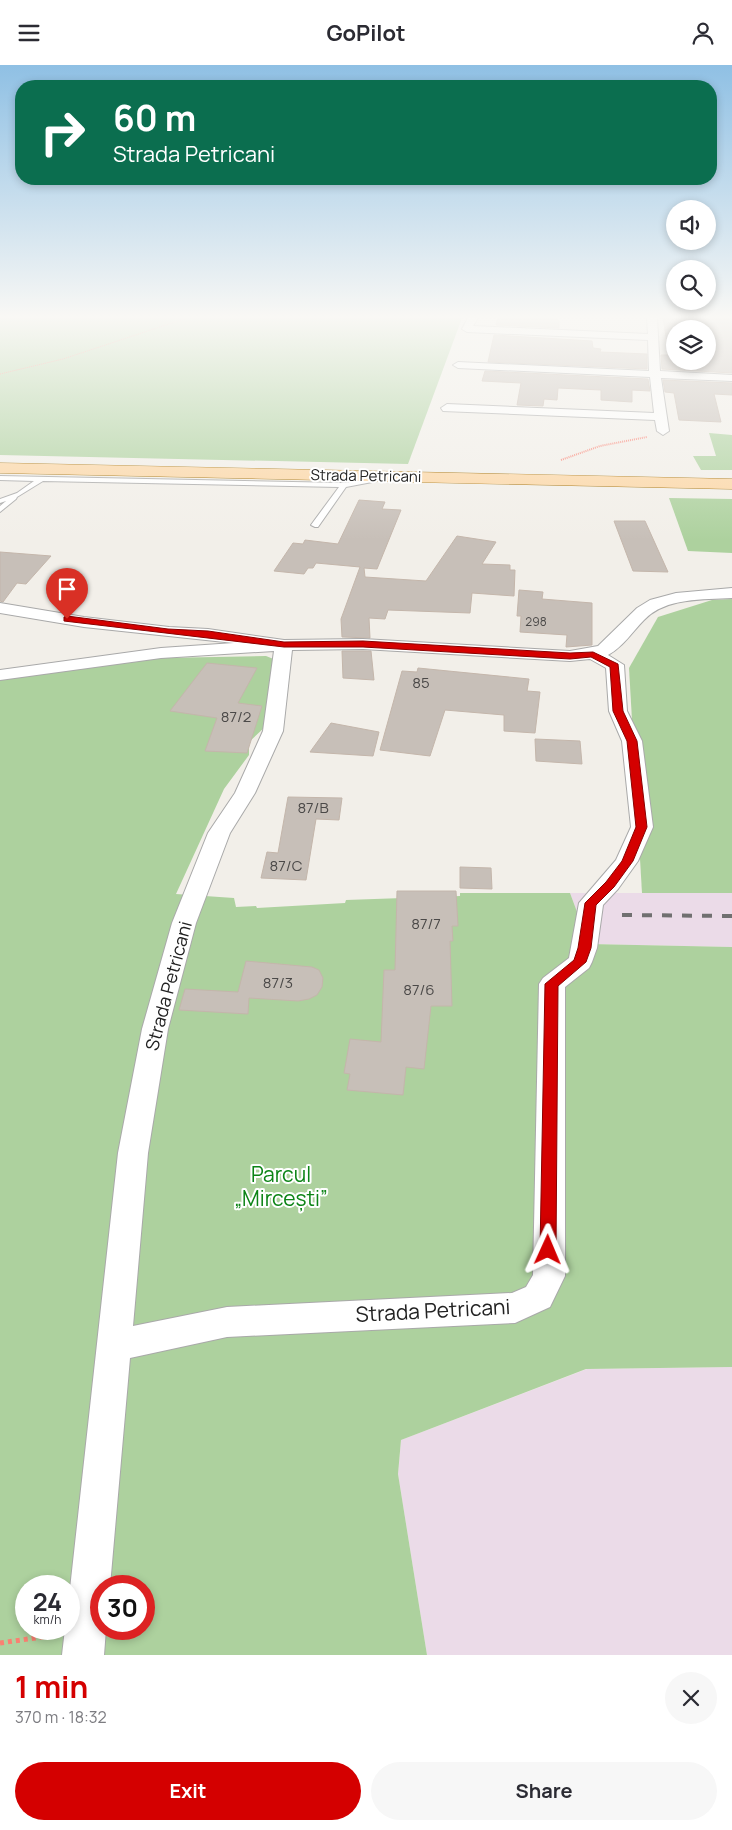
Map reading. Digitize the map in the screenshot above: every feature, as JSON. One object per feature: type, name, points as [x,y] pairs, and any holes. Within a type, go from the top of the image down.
[{"type":"main road","name":"Strada Petricani","points":[[0,468],[48,474],[399,477],[732,485]]},
{"type":"street","points":[[657,392],[664,431]]},
{"type":"street","points":[[447,409],[660,417]]},
{"type":"street","points":[[0,675],[161,653],[284,645],[363,644],[570,656],[593,654],[606,649],[628,623],[650,606],[675,599],[732,593]]},
{"type":"street","points":[[0,607],[84,622],[168,632],[208,634],[284,645]]},
{"type":"street","points":[[161,653],[168,632]]},
{"type":"street","name":"Strada Petricani","points":[[85,1643],[132,1153],[155,1029],[184,923],[219,833],[245,793],[273,731],[284,645]]},
{"type":"street","name":"Strada Petricani","points":[[115,1345],[227,1322],[515,1308],[538,1297],[549,1275],[552,984],[580,962],[585,948],[591,903],[610,884],[627,861],[642,827],[632,741],[618,711],[615,665],[593,654]]},
{"type":"lane","points":[[0,510],[48,474]]},
{"type":"lane","points":[[0,478],[48,474],[344,485],[399,477]]},
{"type":"lane","points":[[315,525],[344,485]]},
{"type":"lane","points":[[0,501],[19,494]]},
{"type":"path","points":[[526,480],[542,468],[570,456],[600,447],[655,435],[664,431]]},
{"type":"path","points":[[0,1643],[85,1643]]},
{"type":"shaded area","points":[[570,893],[732,893],[732,947],[589,944]]},
{"type":"shaded area","points":[[732,1367],[732,1655],[427,1655],[398,1474],[401,1440],[587,1369]]},
{"type":"green space","points":[[0,392],[435,392],[408,464],[0,455]]},
{"type":"green space","points":[[709,433],[732,435],[732,470],[701,470],[693,456],[716,456]]},
{"type":"green space","points":[[669,498],[732,499],[732,553],[688,551]]},
{"type":"green space","points":[[732,599],[732,893],[642,893],[629,668],[658,617],[712,600]]},
{"type":"green space","name":"Parcul „Mircești”","points":[[266,656],[276,660],[265,727],[249,742],[249,755],[224,789],[176,894],[234,898],[236,907],[256,906],[257,908],[345,903],[346,900],[460,896],[460,893],[570,893],[589,944],[732,947],[732,1367],[586,1369],[401,1440],[398,1474],[427,1655],[0,1655],[0,677],[161,658]]},
{"type":"building","points":[[519,392],[558,392],[557,400],[544,399],[543,406],[517,405]]},
{"type":"building","points":[[601,392],[632,392],[632,402],[601,400]]},
{"type":"building","points":[[667,392],[732,392],[732,395],[714,394],[721,422],[679,420],[674,393]]},
{"type":"building","points":[[359,500],[385,502],[382,509],[401,510],[377,569],[364,568],[365,577],[426,581],[457,536],[496,542],[482,564],[510,565],[510,570],[515,570],[514,596],[472,593],[470,613],[388,610],[385,619],[369,618],[370,638],[342,637],[341,619],[360,567],[316,563],[313,568],[308,568],[304,574],[274,571],[293,543],[303,544],[305,540],[338,544]]},
{"type":"building","points":[[614,521],[645,521],[668,572],[633,571]]},
{"type":"building","points":[[0,552],[51,556],[26,584],[17,583],[3,602],[0,601]]},
{"type":"building","points":[[519,590],[543,592],[542,599],[592,603],[592,645],[566,647],[567,635],[520,632],[521,616],[517,616]]},
{"type":"building","points":[[342,651],[371,651],[374,680],[343,678]]},
{"type":"building","points":[[207,663],[257,668],[238,703],[262,706],[247,753],[205,751],[217,718],[170,711]]},
{"type":"building","points":[[418,668],[529,679],[527,691],[540,692],[535,733],[504,731],[504,715],[445,710],[430,756],[380,750],[402,671],[417,672]]},
{"type":"building","points":[[331,723],[379,732],[373,756],[310,752]]},
{"type":"building","points":[[535,739],[580,741],[582,764],[536,761]]},
{"type":"building","points":[[288,797],[342,798],[339,820],[316,819],[306,880],[261,878],[267,852],[278,853]]},
{"type":"building","points":[[460,867],[491,868],[492,889],[460,888]]},
{"type":"building","points":[[397,891],[456,891],[458,926],[452,926],[453,941],[450,941],[452,1006],[431,1006],[424,1069],[406,1067],[403,1095],[347,1090],[350,1074],[344,1073],[350,1039],[381,1042],[384,970],[395,970]]},
{"type":"building","points":[[246,961],[312,967],[319,970],[323,978],[322,987],[317,995],[298,1001],[249,998],[248,1014],[179,1010],[185,989],[238,992]]},
{"type":"railway","points":[[622,915],[732,916]]},
{"type":"route","points":[[67,619],[168,632],[208,634],[284,645],[363,644],[570,656],[593,654],[615,665],[618,711],[632,741],[642,827],[627,861],[610,884],[591,903],[585,948],[580,962],[552,984],[548,1250]]}]
